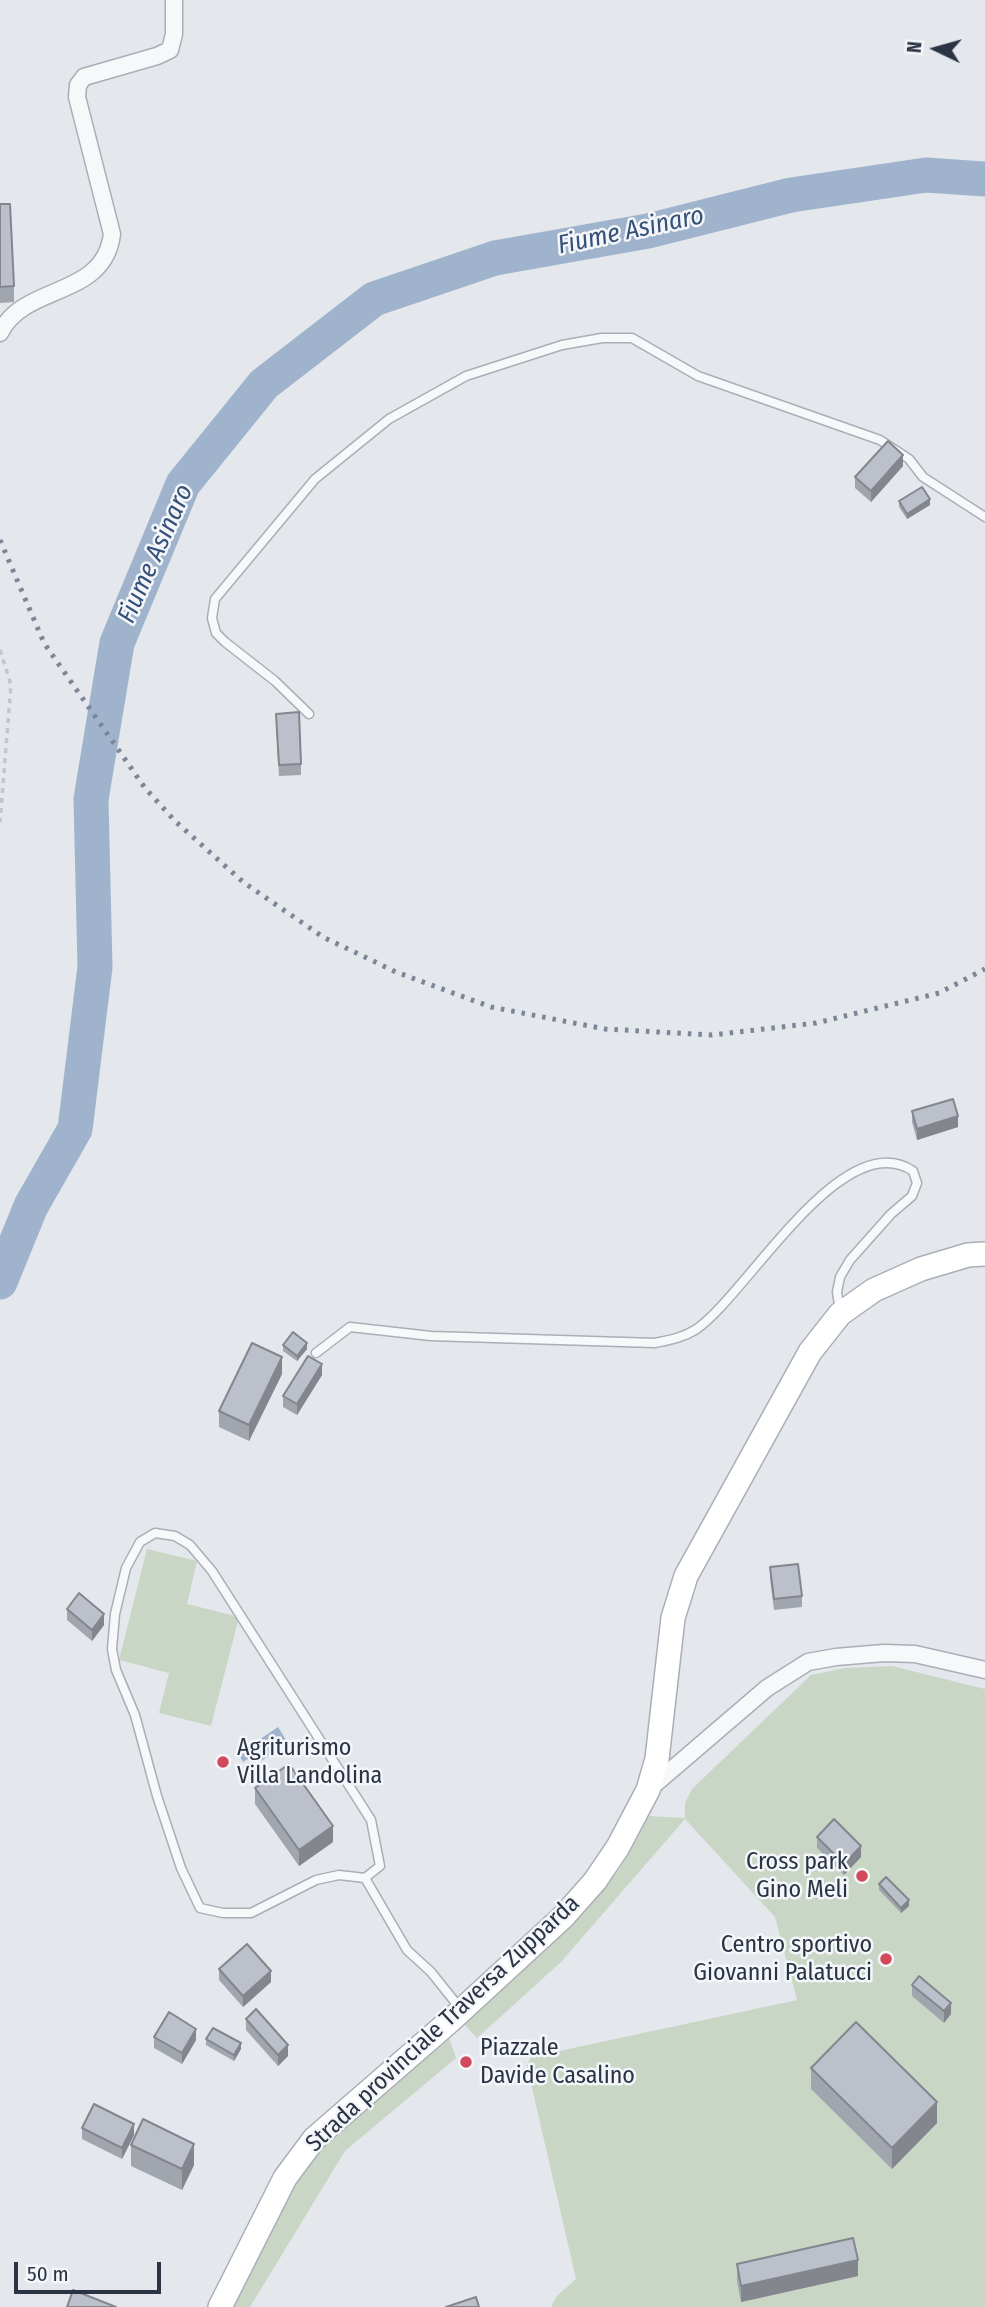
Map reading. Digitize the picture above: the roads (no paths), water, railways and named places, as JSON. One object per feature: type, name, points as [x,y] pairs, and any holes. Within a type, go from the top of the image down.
[{"type":"main road","name":"Strada provinciale Traversa Zupparda","points":[[220,2307],[285,2178],[314,2139],[564,1916],[595,1881],[630,1826],[648,1790],[657,1759],[673,1618],[686,1576],[810,1352],[840,1314],[874,1290],[921,1269],[968,1255],[985,1254]]},
{"type":"street","points":[[0,333],[8,317],[88,277],[104,260],[112,234],[77,97],[78,85],[84,77],[170,50],[174,34],[174,0]]},
{"type":"street","points":[[648,1790],[766,1688],[808,1662],[860,1655],[915,1654],[985,1670]]},
{"type":"lane","points":[[309,714],[275,681],[216,633],[212,618],[215,598],[315,479],[389,419],[467,376],[562,345],[602,338],[632,338],[698,376],[880,440],[909,459],[923,477],[985,517]]},
{"type":"lane","points":[[316,1353],[350,1327],[431,1336],[654,1343],[676,1339],[696,1330],[728,1300],[799,1216],[831,1187],[863,1169],[887,1163],[904,1165],[914,1171],[917,1183],[912,1196],[891,1214],[850,1260],[840,1277],[837,1292],[840,1314]]},
{"type":"lane","points":[[365,1878],[380,1866],[371,1820],[212,1571],[190,1545],[175,1536],[155,1533],[140,1542],[126,1568],[114,1614],[112,1649],[116,1670],[135,1715],[157,1796],[181,1868],[200,1909],[223,1913],[251,1913],[323,1878],[350,1875],[365,1878],[407,1950],[430,1972],[461,2010]]},
{"type":"water","points":[[278,1727],[288,1743],[261,1761],[256,1754],[243,1762],[238,1754]]},
{"type":"waterway","name":"Fiume Asinaro","points":[[0,1282],[31,1206],[75,1129],[95,967],[91,799],[117,643],[183,484],[264,384],[374,299],[495,258],[648,231],[791,195],[926,175],[985,179]]},
{"type":"railway","points":[[0,540],[44,643],[145,788],[175,821],[243,882],[323,937],[396,972],[491,1007],[605,1029],[712,1035],[816,1023],[939,993],[985,969]]},
{"type":"place","name":"Agriturismo Villa Landolina","points":[[223,1762]]},
{"type":"place","name":"Cross park Gino Meli","points":[[862,1876]]},
{"type":"place","name":"Centro sportivo Giovanni Palatucci","points":[[886,1959]]},
{"type":"place","name":"Piazzale Davide Casalino","points":[[466,2062]]}]
